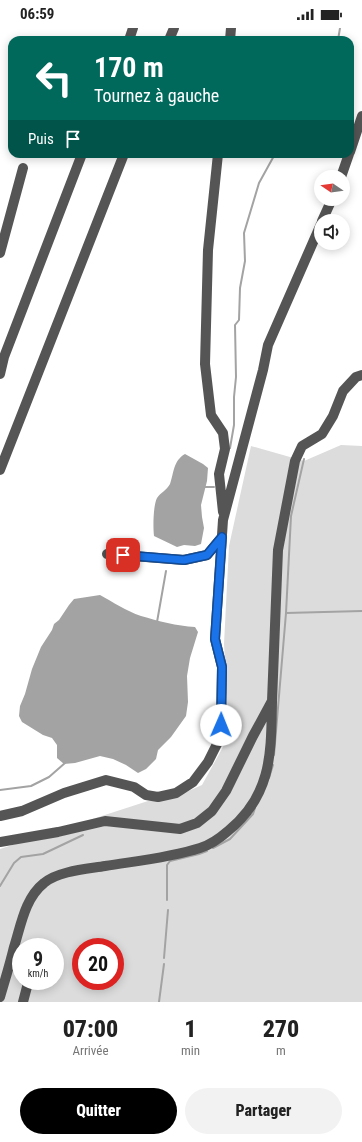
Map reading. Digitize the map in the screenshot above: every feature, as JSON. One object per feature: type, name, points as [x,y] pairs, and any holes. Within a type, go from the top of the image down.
[{"type":"lane","points":[[354,141],[362,116]]},
{"type":"lane","points":[[0,374],[2,359],[80,158]]},
{"type":"lane","points":[[0,470],[122,158]]},
{"type":"lane","points":[[0,816],[22,810],[64,792],[106,780],[134,787],[146,794],[158,797],[176,793],[193,782],[208,762],[218,744],[221,725],[222,667],[215,639],[223,520],[219,474],[225,449],[223,433],[211,415],[205,364],[208,250],[218,158]]},
{"type":"lane","points":[[344,170],[348,158]]},
{"type":"lane","points":[[0,253],[23,168]]},
{"type":"lane","points":[[223,520],[263,370],[268,345],[314,240]]},
{"type":"lane","points":[[0,997],[26,909],[34,894],[44,882],[72,871],[178,854],[202,848],[220,838],[237,824],[252,806],[264,782],[271,749],[278,550],[295,461],[302,446],[322,434],[333,416],[343,391],[356,377],[362,375]]},
{"type":"lane","points":[[107,554],[184,560],[207,555],[222,537]]},
{"type":"lane","points":[[0,842],[58,832],[105,821],[180,829],[197,823],[212,811],[226,791],[272,701]]},
{"type":"lane","points":[[23,1002],[26,990]]},
{"type":"shaded area","points":[[341,445],[362,446],[362,1002],[0,1002],[0,849],[148,801],[175,797],[202,785],[229,736],[224,644],[229,546],[251,446],[304,461]]},
{"type":"shaded area","points":[[185,454],[208,468],[207,481],[201,505],[204,528],[201,544],[195,546],[184,545],[177,547],[154,536],[154,511],[157,498],[169,486],[178,460]]},
{"type":"shaded area","points":[[100,595],[135,614],[181,626],[195,627],[198,632],[190,658],[187,676],[188,702],[186,716],[171,737],[158,750],[156,759],[146,769],[138,773],[113,759],[100,756],[75,763],[64,764],[57,758],[57,745],[52,738],[43,735],[22,722],[19,716],[20,706],[32,669],[41,647],[52,630],[54,624],[59,620],[74,599]]},
{"type":"waterway","points":[[339,36],[340,28]]},
{"type":"waterway","points":[[230,448],[234,425],[236,377],[235,325],[239,320],[240,288],[245,261],[244,233],[259,183],[273,158]]},
{"type":"waterway","points":[[286,613],[291,516],[304,459]]},
{"type":"waterway","points":[[203,487],[214,487]]},
{"type":"waterway","points":[[157,622],[166,571]]},
{"type":"waterway","points":[[274,755],[286,613],[362,611]]},
{"type":"waterway","points":[[0,790],[31,786],[49,777],[65,763]]},
{"type":"waterway","points":[[269,778],[273,765]]},
{"type":"waterway","points":[[213,848],[230,839],[253,814],[255,808]]},
{"type":"waterway","points":[[0,886],[14,863],[21,857],[43,854],[83,835]]},
{"type":"waterway","points":[[167,900],[167,865],[170,861],[207,851]]},
{"type":"waterway","points":[[164,958],[168,910]]},
{"type":"waterway","points":[[159,1002],[164,964]]},
{"type":"route","points":[[123,555],[184,560],[207,555],[222,537],[215,639],[222,667],[221,725]]}]
